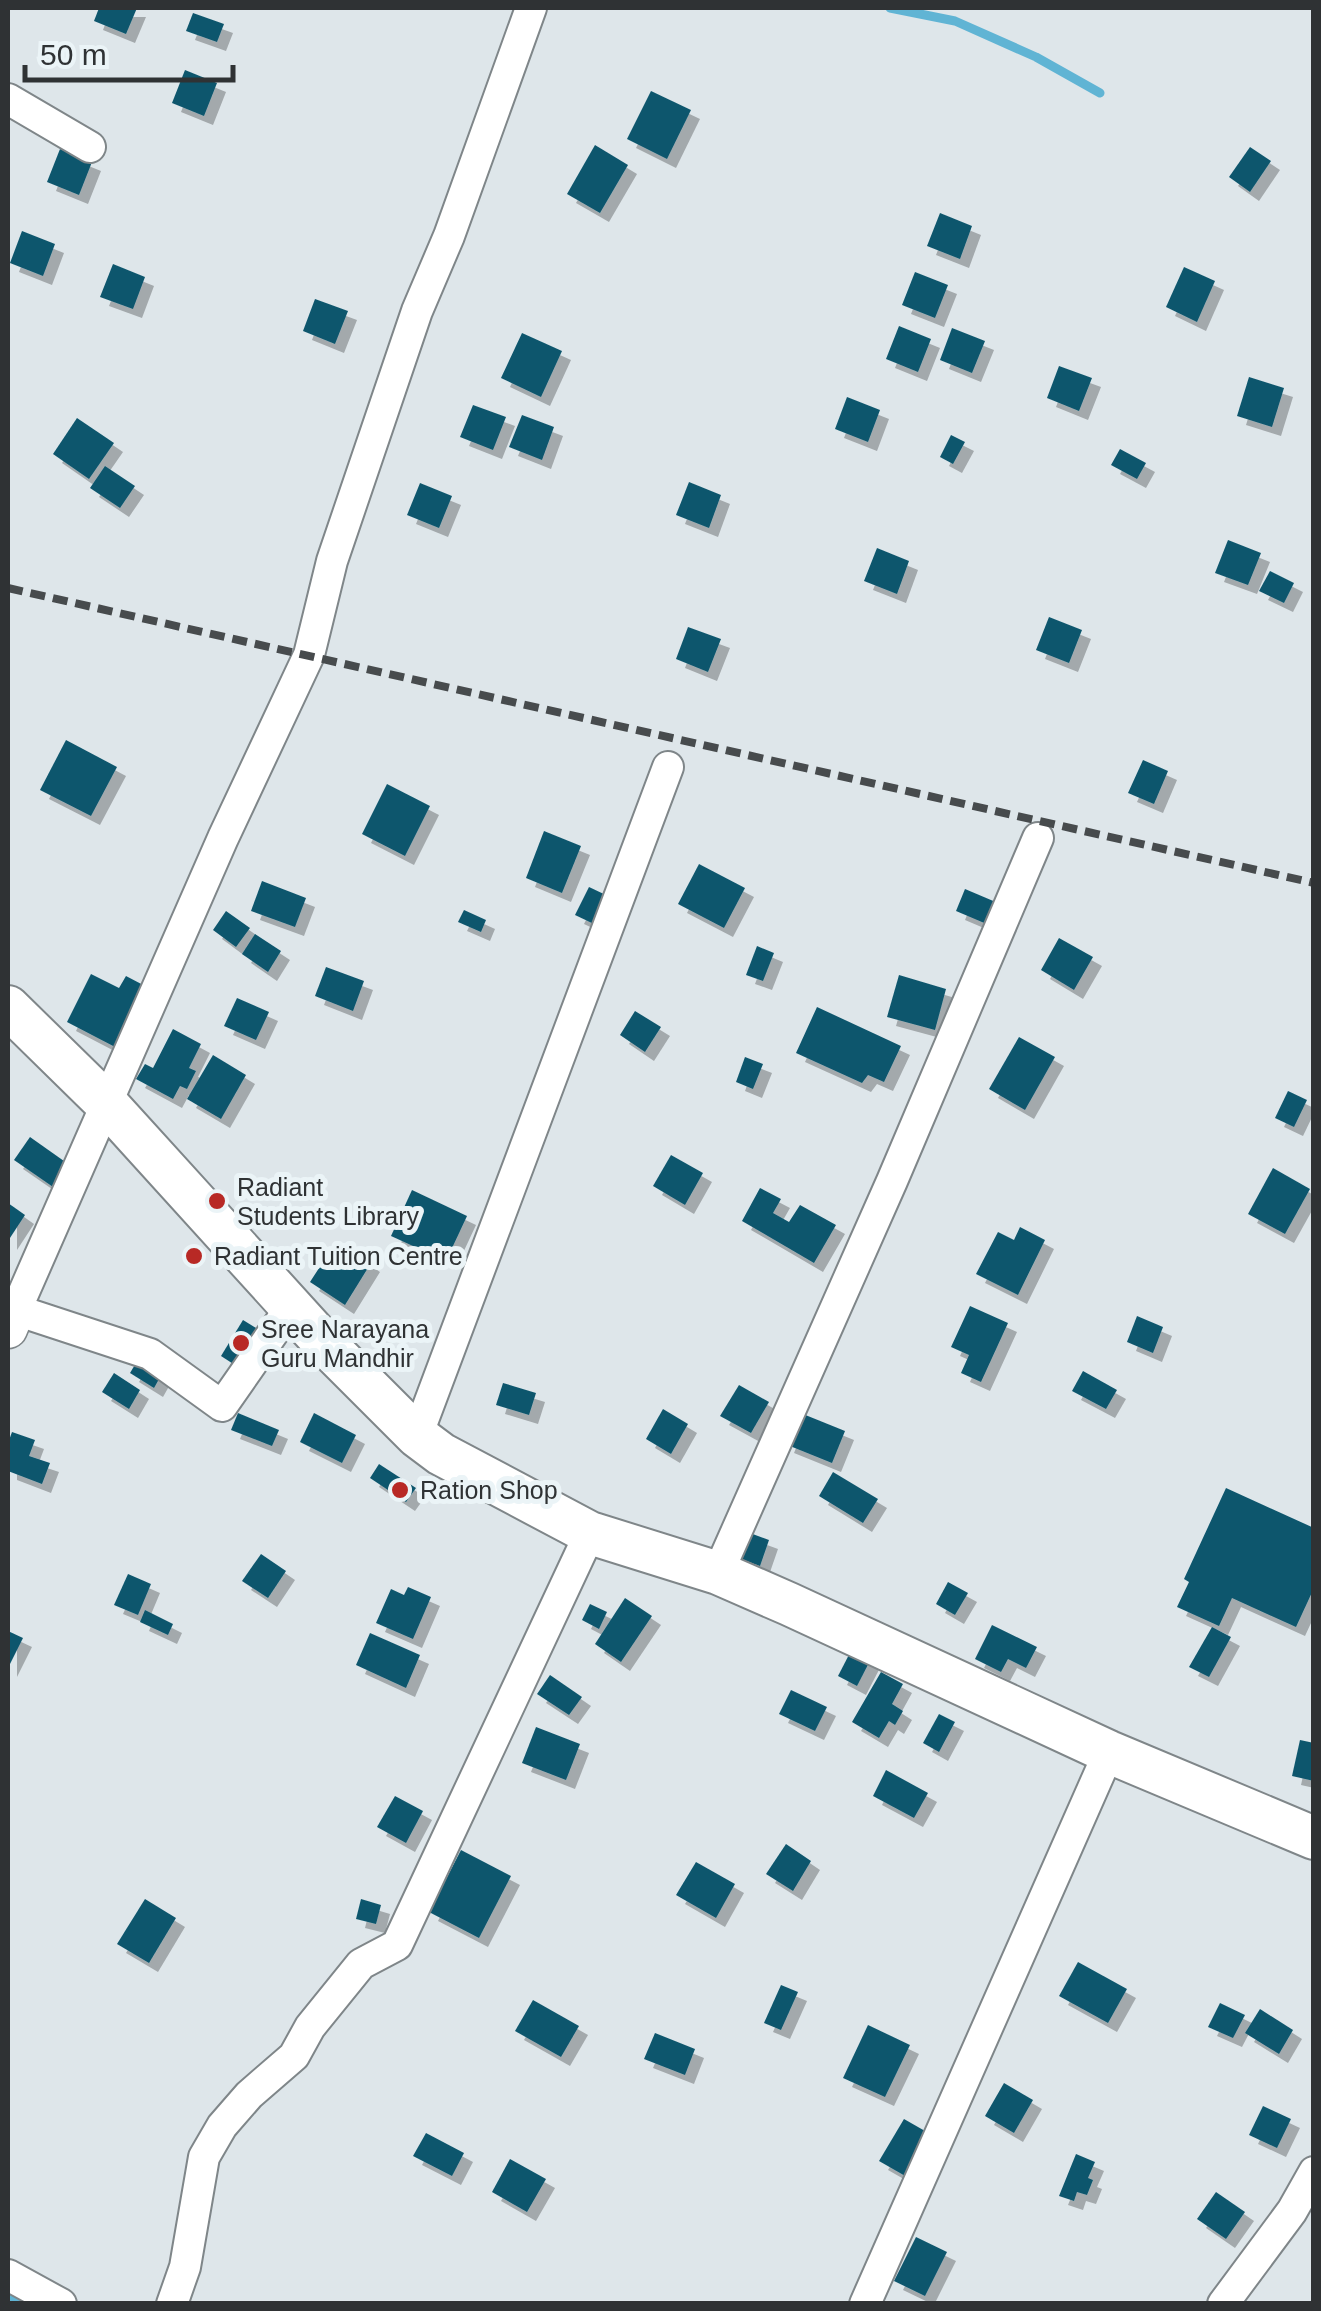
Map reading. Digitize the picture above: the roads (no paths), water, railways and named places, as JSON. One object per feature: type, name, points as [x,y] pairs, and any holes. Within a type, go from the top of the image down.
[{"type":"main road","points":[[8,1006],[106,1104],[324,1344],[441,1454],[590,1533],[718,1573],[1109,1752],[1314,1838]]},
{"type":"street","points":[[291,1306],[222,1406],[150,1354],[12,1320],[223,838],[309,655],[332,562],[417,310],[531,8]]},
{"type":"street","points":[[8,99],[90,147]]},
{"type":"street","points":[[418,1436],[668,767]]},
{"type":"street","points":[[718,1573],[892,1181],[1038,838]]},
{"type":"street","points":[[172,2304],[185,2266],[204,2158],[222,2126],[294,2056],[310,2027],[361,1964],[397,1946],[590,1533]]},
{"type":"street","points":[[865,2304],[1109,1752]]},
{"type":"street","points":[[1222,2304],[1292,2211],[1314,2172]]},
{"type":"street","points":[[8,2275],[61,2304]]},
{"type":"waterway","points":[[890,8],[955,21],[1036,57],[1100,93]]},
{"type":"waterway","points":[[8,2299],[18,2304]]},
{"type":"railway","points":[[8,588],[1314,883]]},
{"type":"place","name":"Radiant Students Library","points":[[217,1201]]},
{"type":"place","name":"Radiant Tuition Centre","points":[[194,1256]]},
{"type":"place","name":"Sree Narayana Guru Mandhir","points":[[241,1343]]},
{"type":"place","name":"Ration Shop","points":[[400,1490]]}]
